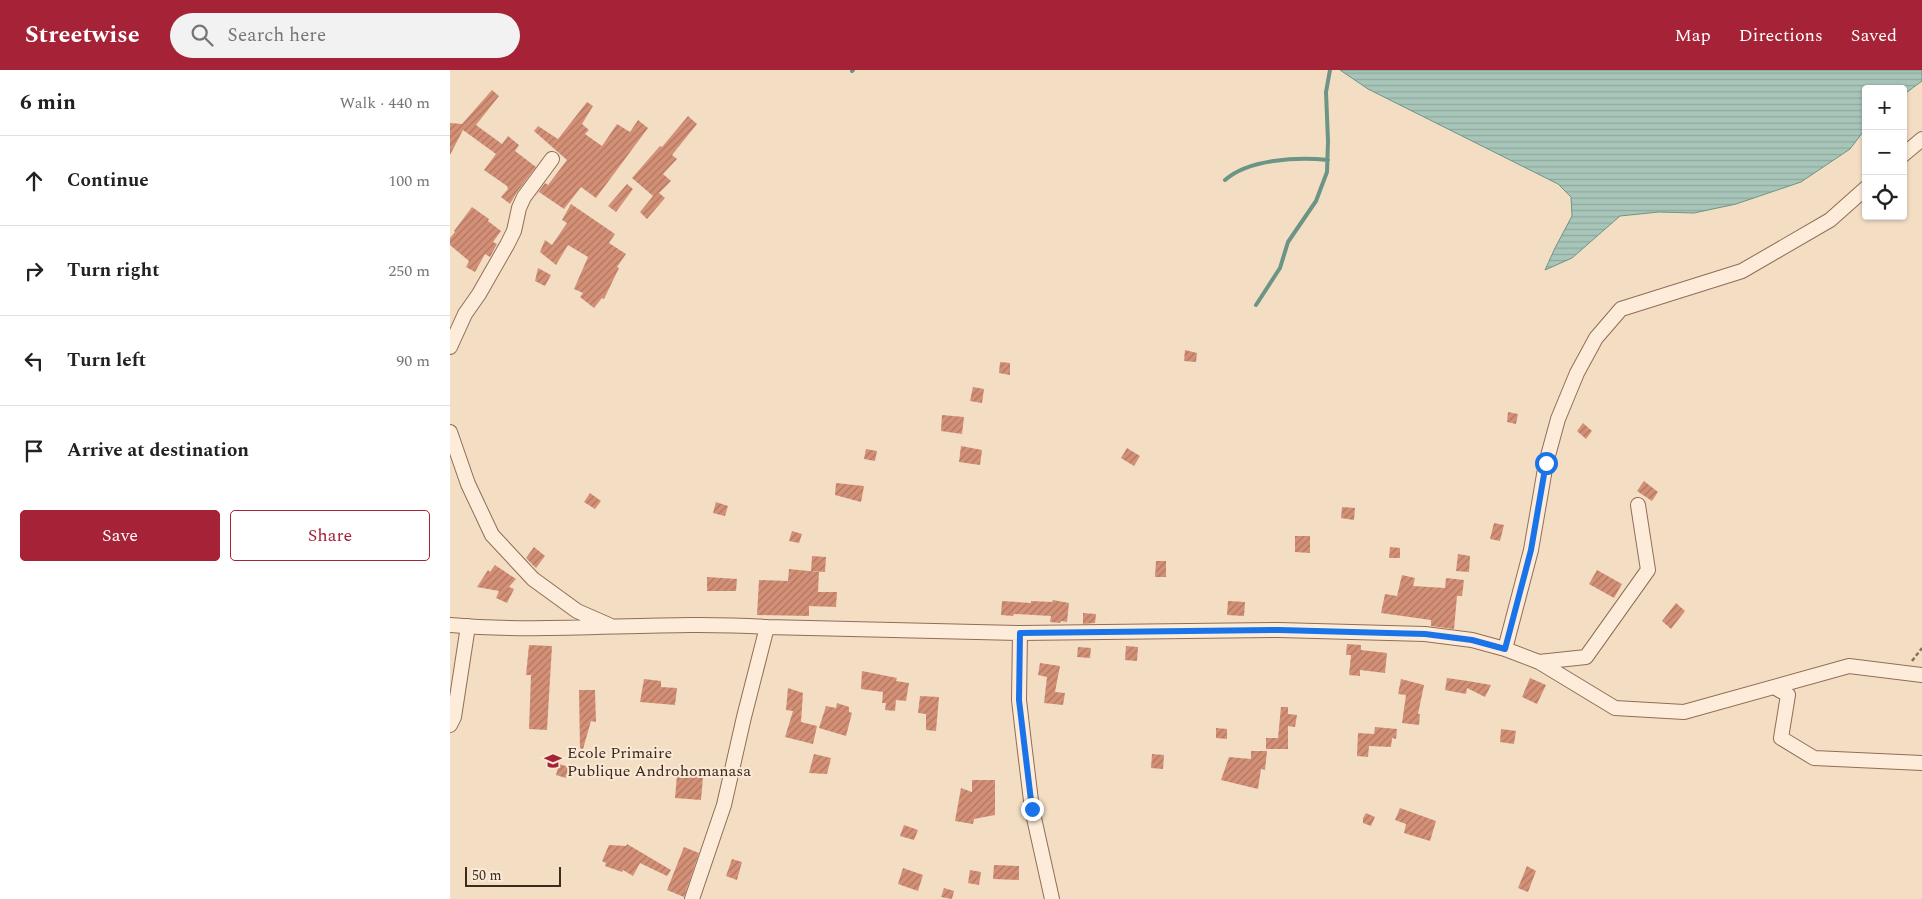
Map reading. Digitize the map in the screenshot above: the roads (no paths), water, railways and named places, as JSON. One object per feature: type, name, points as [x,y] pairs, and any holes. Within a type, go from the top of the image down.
[{"type":"street","points":[[1907,151],[1922,138]]},
{"type":"street","points":[[450,347],[465,314],[479,294],[514,231],[519,208],[524,197],[552,158]]},
{"type":"street","points":[[1505,649],[1531,550],[1546,463],[1558,419],[1577,373],[1596,338],[1621,309],[1742,271],[1830,220],[1862,192]]},
{"type":"street","points":[[450,432],[468,484],[492,535],[533,579],[577,611],[614,627]]},
{"type":"street","points":[[1539,662],[1586,657],[1648,570],[1638,505]]},
{"type":"street","points":[[450,625],[614,627],[725,624],[767,627],[1020,633],[1279,630],[1416,634],[1472,640],[1505,649],[1539,662],[1615,708],[1684,712],[1849,666],[1922,675]]},
{"type":"street","points":[[450,725],[454,717],[468,626]]},
{"type":"street","points":[[692,899],[724,805],[767,627]]},
{"type":"street","points":[[1020,633],[1019,700],[1032,809],[1052,899]]},
{"type":"street","points":[[1774,687],[1788,695],[1781,738],[1814,758],[1922,763]]},
{"type":"waterway","points":[[1256,305],[1280,268],[1288,242],[1316,201],[1327,172],[1326,92],[1330,70]]},
{"type":"waterway","points":[[1225,180],[1247,168],[1274,161],[1288,159],[1328,160]]},
{"type":"place","name":"Ecole Primaire Publique Androhomanasa","points":[[553,761]]}]
